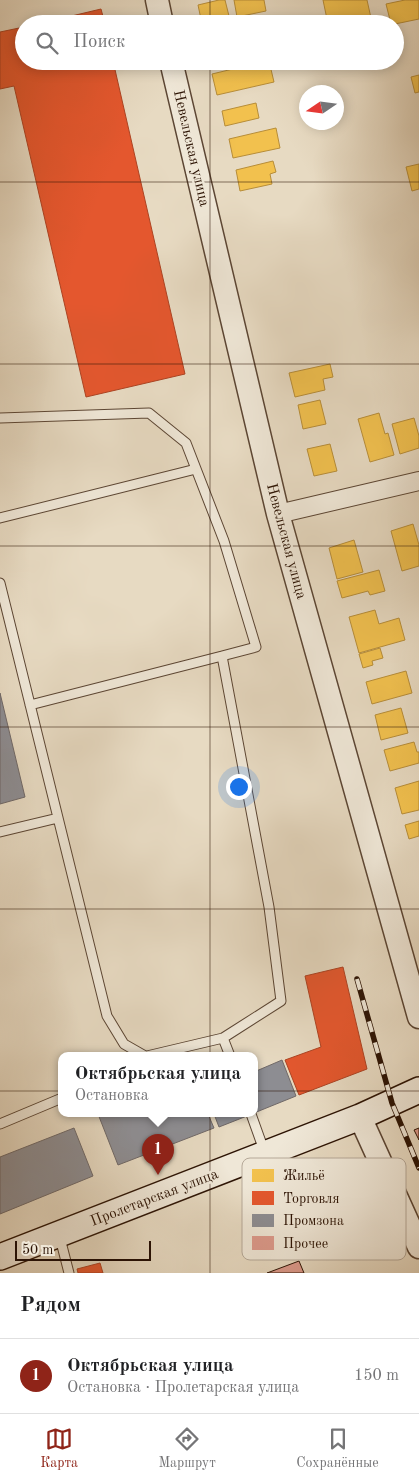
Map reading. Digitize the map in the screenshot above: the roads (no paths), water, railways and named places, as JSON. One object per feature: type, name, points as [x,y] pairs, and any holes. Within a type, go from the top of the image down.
[{"type":"main road","name":"Пролетарская улица","points":[[255,1158],[360,1117],[419,1090]]},
{"type":"main road","name":"Пролетарская улица","points":[[0,1257],[242,1163]]},
{"type":"street","points":[[157,0],[160,15]]},
{"type":"street","name":"Невельская улица","points":[[173,70],[278,514],[419,1017]]},
{"type":"street","points":[[278,514],[419,481]]},
{"type":"street","points":[[360,1117],[379,1158]]},
{"type":"street","points":[[406,1218],[419,1247]]},
{"type":"lane","points":[[0,418],[149,413],[186,443],[224,541],[256,647],[30,705]]},
{"type":"lane","points":[[0,518],[196,469]]},
{"type":"lane","points":[[0,583],[107,1016],[124,1044],[139,1052]]},
{"type":"lane","points":[[163,1052],[223,1038],[281,1001],[265,887],[222,656]]},
{"type":"lane","points":[[0,832],[58,818]]},
{"type":"lane","points":[[223,1038],[228,1052]]},
{"type":"lane","points":[[0,1124],[58,1100]]},
{"type":"lane","points":[[252,1117],[265,1154]]},
{"type":"lane","points":[[59,1234],[69,1273]]},
{"type":"railway","points":[[357,979],[392,1103],[419,1168]]},
{"type":"place","name":"Октябрьская улица","points":[[158,1175]]}]
